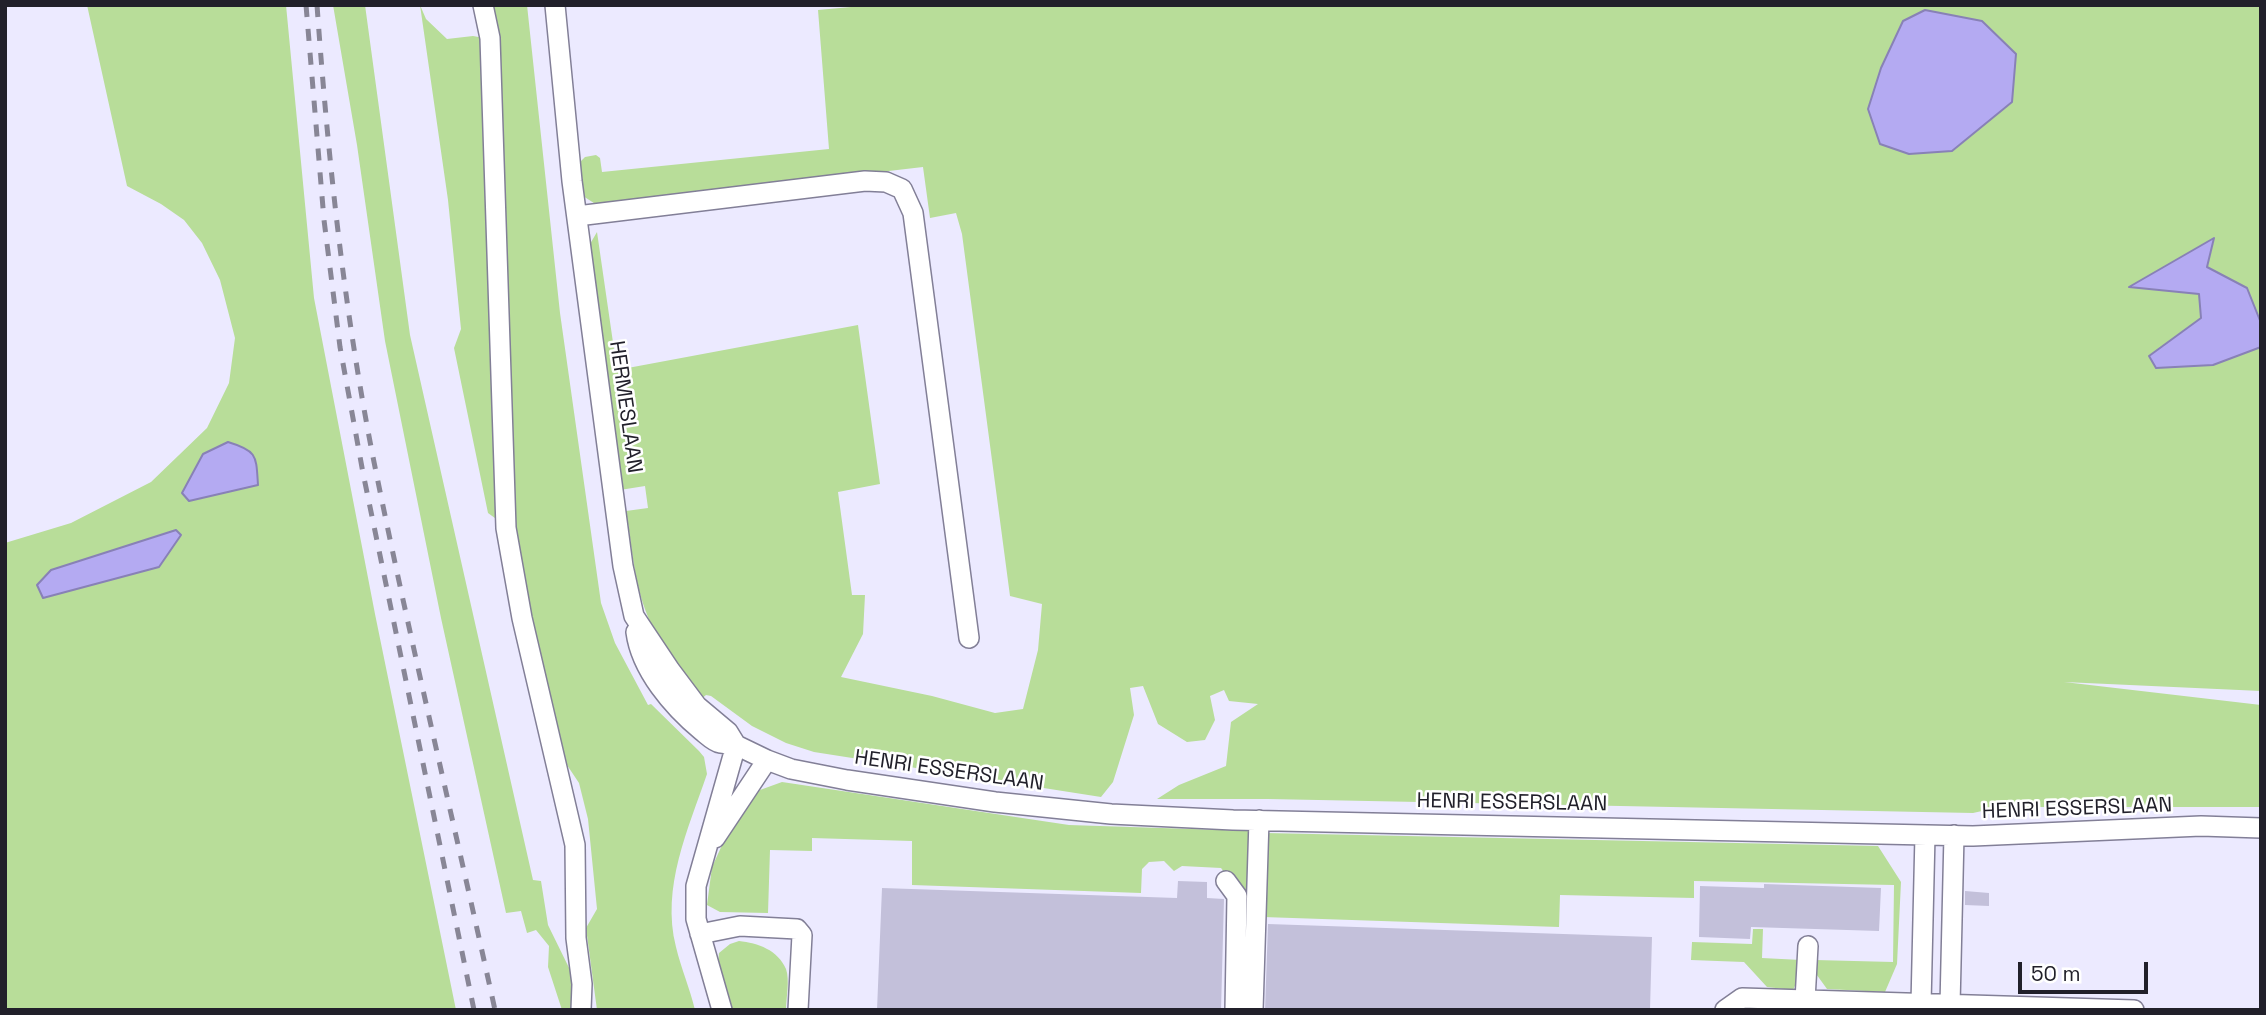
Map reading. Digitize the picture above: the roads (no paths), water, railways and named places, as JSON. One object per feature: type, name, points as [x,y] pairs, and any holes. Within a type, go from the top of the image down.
[{"type":"street","points":[[483,5],[490,38],[506,528],[522,618],[575,845],[576,938],[582,984],[582,1010]]},
{"type":"street","name":"HERMESLAAN","points":[[555,5],[577,216],[623,566],[638,643],[650,671],[663,690],[697,726],[718,743],[736,744]]},
{"type":"street","points":[[577,216],[865,181],[886,182],[902,189],[913,213],[969,638]]},
{"type":"street","points":[[704,856],[767,760],[736,744],[704,856],[696,886],[696,919],[722,1010]]},
{"type":"street","name":"HENRI ESSERSLAAN","points":[[767,760],[791,769],[847,780],[995,802],[1111,814],[1259,820],[1925,835],[2201,826],[2261,828]]},
{"type":"street","points":[[1253,1010],[1259,820]]},
{"type":"street","points":[[1921,1004],[1925,835]]},
{"type":"street","points":[[1950,1005],[1954,835]]},
{"type":"street","points":[[1226,881],[1237,896],[1235,1010]]},
{"type":"street","points":[[700,934],[740,926],[797,929],[802,935],[798,1010]]},
{"type":"street","points":[[1805,1000],[1808,946]]},
{"type":"street","points":[[1725,1010],[1742,999],[2134,1010]]},
{"type":"railway","points":[[306,5],[324,220],[340,347],[363,473],[474,1010]]},
{"type":"railway","points":[[317,5],[338,234],[363,405],[403,599],[495,1010]]}]
